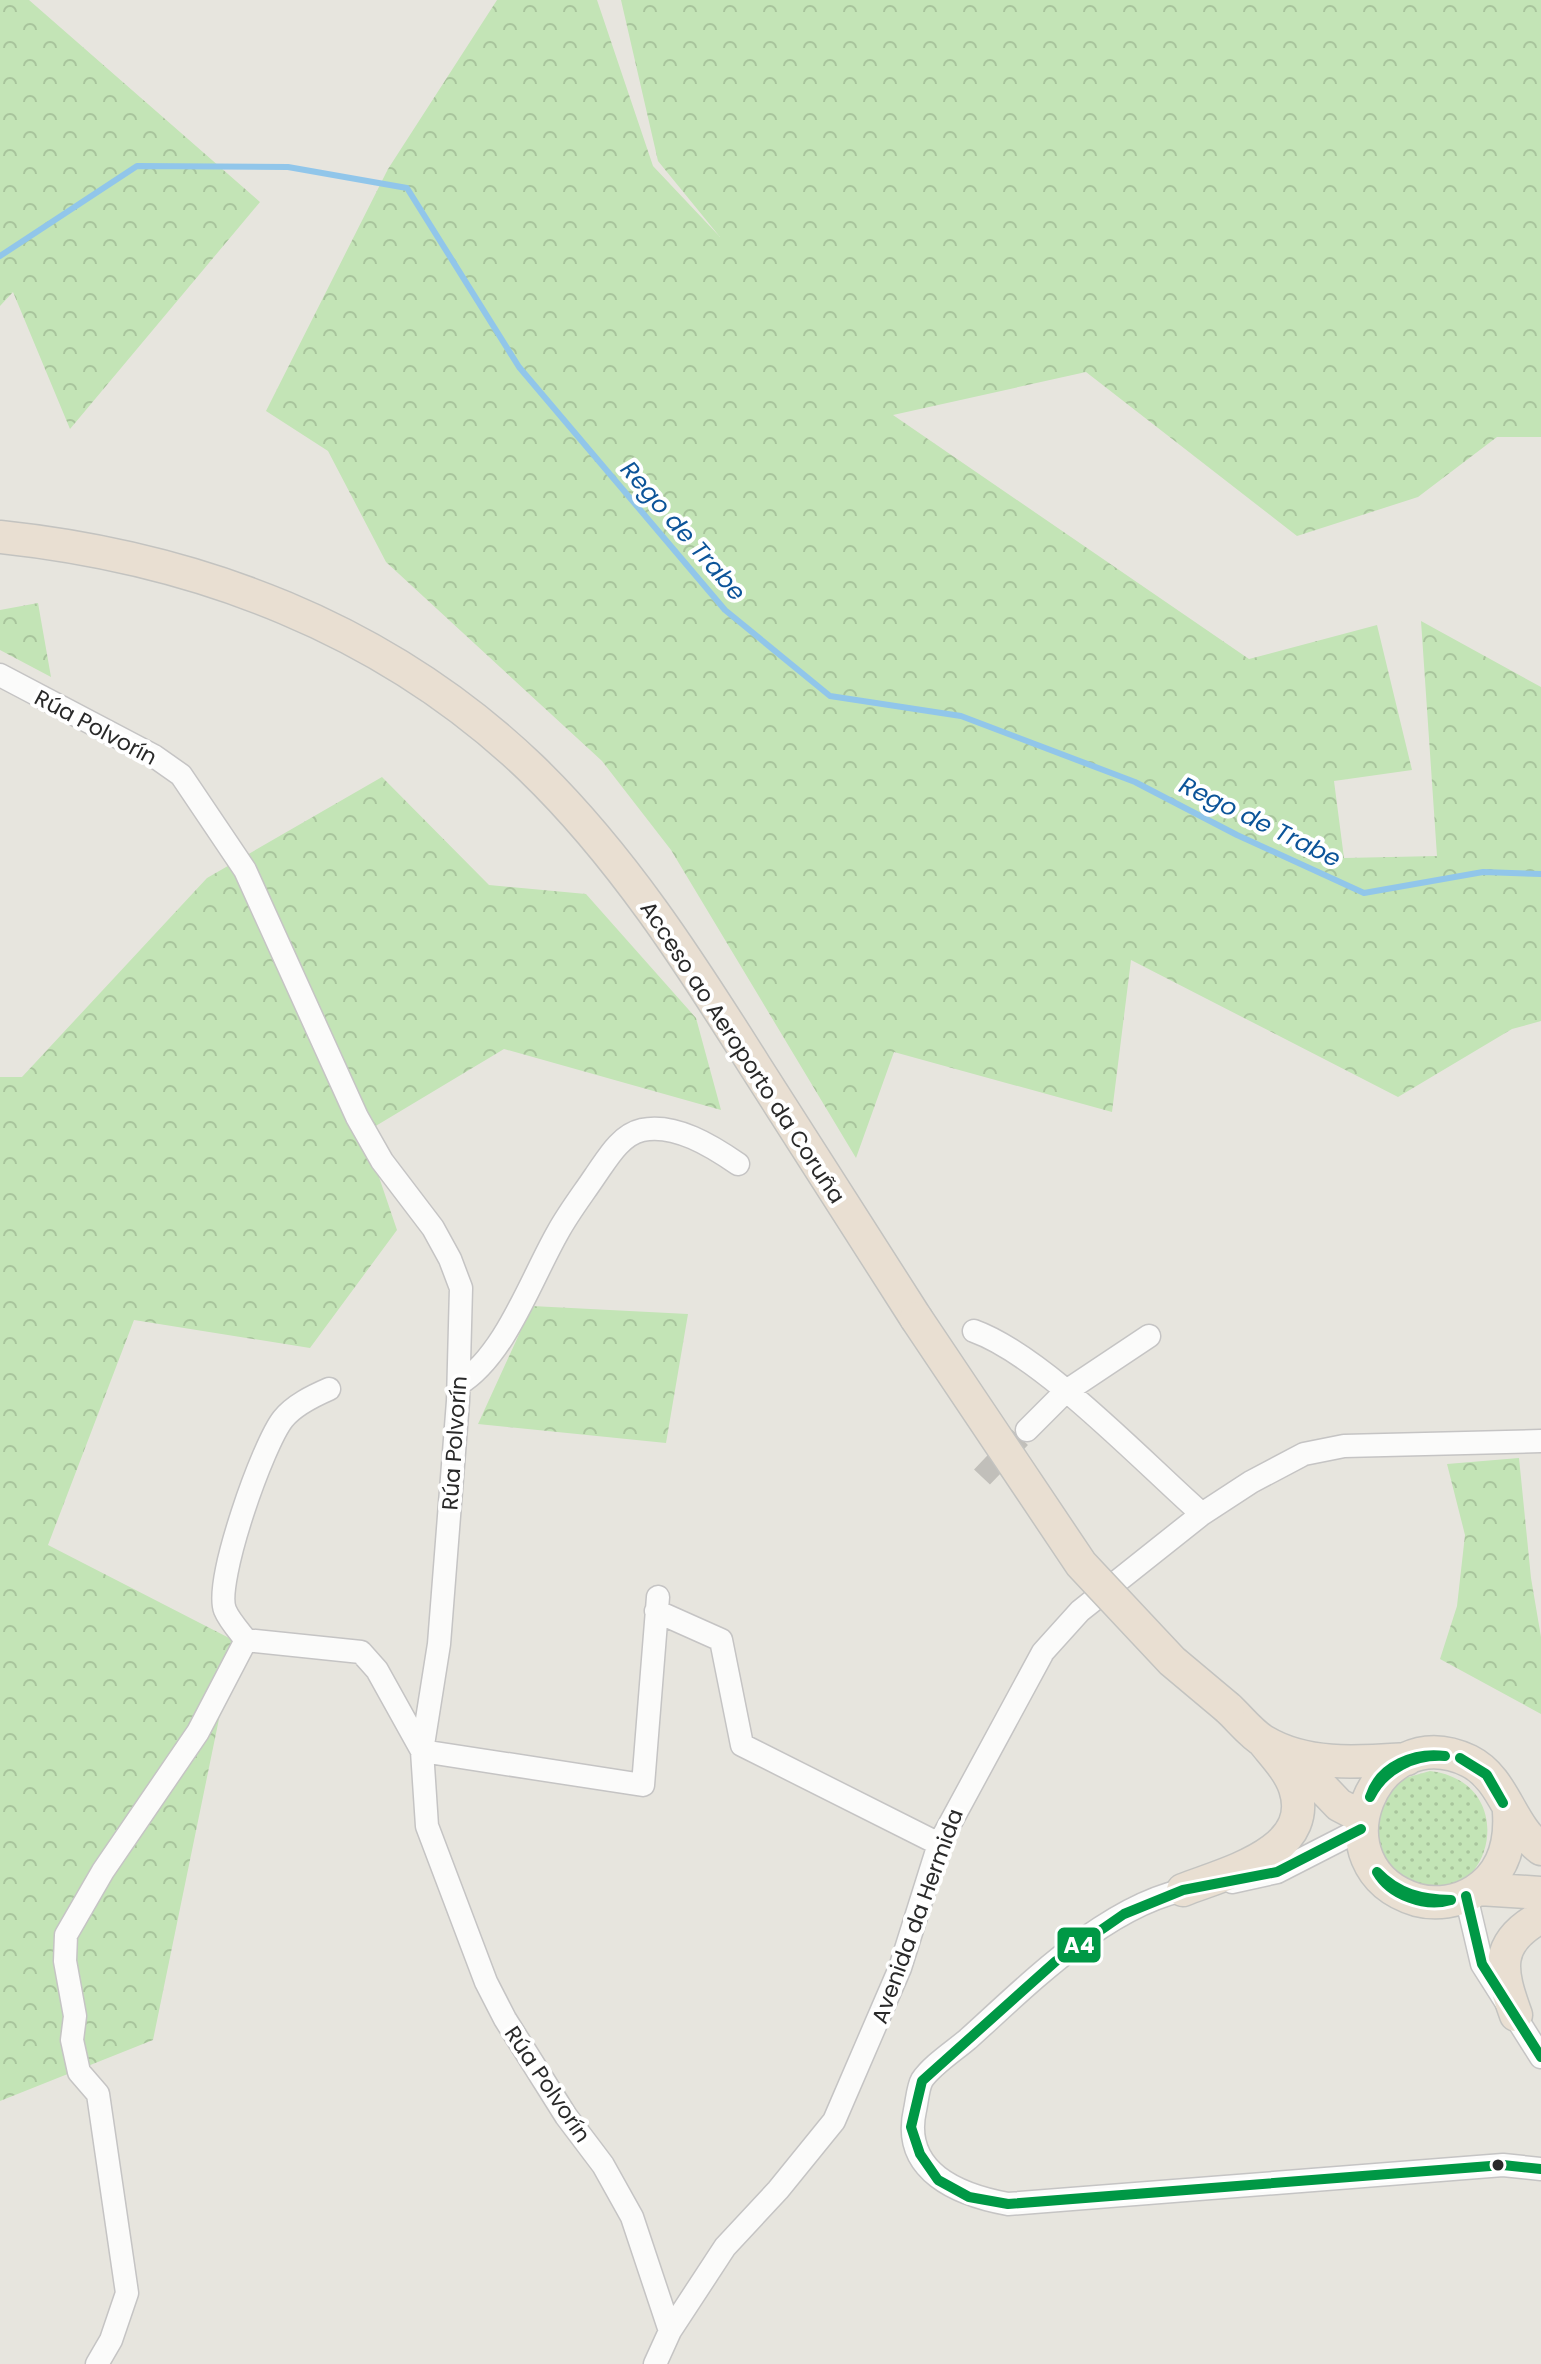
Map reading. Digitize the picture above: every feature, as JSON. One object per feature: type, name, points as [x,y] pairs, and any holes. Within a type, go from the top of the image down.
[{"type":"highway","name":"Acceso ao Aeroporto da Coruña","points":[[0,537],[65,544],[150,561],[240,587],[367,647],[476,720],[531,768],[633,884],[693,966],[916,1318],[1072,1552],[1172,1661],[1361,1823]]},
{"type":"highway","points":[[1276,1747],[1350,1763],[1407,1759],[1428,1753],[1450,1754],[1470,1762],[1488,1775],[1501,1792],[1509,1812],[1541,1849]]},
{"type":"highway","points":[[1183,1890],[1251,1864],[1274,1850],[1292,1832],[1298,1806],[1295,1788],[1276,1747]]},
{"type":"highway","points":[[1407,1759],[1376,1782],[1361,1823],[1364,1850],[1373,1869],[1387,1885],[1405,1896],[1425,1902],[1446,1902],[1473,1893],[1541,1893]]},
{"type":"highway","points":[[1473,1893],[1495,1874],[1506,1855],[1510,1834],[1509,1812]]},
{"type":"highway","points":[[1516,2015],[1502,1976],[1504,1957],[1524,1926],[1541,1917]]},
{"type":"street","name":"Rúa Polvorín","points":[[0,675],[154,756],[181,775],[245,870],[357,1117],[382,1161],[433,1228],[450,1259],[461,1288],[459,1384],[439,1644],[422,1751],[427,1826],[486,1982],[524,2053],[603,2165],[632,2217],[670,2331]]},
{"type":"street","points":[[459,1384],[489,1360],[559,1229],[610,1153],[626,1138],[642,1130],[668,1129],[714,1147],[738,1164]]},
{"type":"street","points":[[974,1331],[997,1339],[1065,1392],[1202,1514]]},
{"type":"street","points":[[1027,1430],[1065,1392],[1149,1336]]},
{"type":"street","points":[[329,1389],[309,1398],[283,1418],[245,1507],[222,1585],[225,1609],[246,1640],[361,1652],[384,1681],[422,1751],[643,1785],[657,1604],[721,1640],[742,1745],[939,1844]]},
{"type":"street","name":"Avenida da Hermida","points":[[655,2364],[670,2331],[725,2247],[778,2190],[834,2121],[900,1968],[939,1844],[1043,1652],[1080,1611],[1202,1514],[1251,1482],[1304,1454],[1344,1446],[1541,1441]]},
{"type":"street","points":[[97,2364],[111,2340],[127,2293],[98,2094],[79,2072],[72,2040],[75,2016],[65,1961],[66,1935],[103,1871],[198,1732],[246,1640]]},
{"type":"street","points":[[1361,1823],[1277,1872],[1183,1890],[1124,1914],[1056,1961],[922,2081],[911,2127],[920,2154],[938,2180],[969,2197],[1008,2204],[1503,2165],[1541,2169]]},
{"type":"street","points":[[1473,1893],[1482,1964],[1541,2057]]},
{"type":"green space","points":[[0,0],[29,0],[260,202],[70,429],[13,292],[0,306]]},
{"type":"green space","points":[[497,0],[597,0],[653,166],[720,237],[658,161],[621,0],[1541,0],[1541,437],[1497,437],[1418,497],[1297,536],[1086,372],[893,415],[1249,659],[1377,625],[1412,770],[1334,781],[1344,858],[1437,856],[1421,621],[1541,687],[1541,1021],[1512,1029],[1398,1097],[1131,960],[1112,1112],[894,1052],[856,1158],[671,850],[602,761],[386,562],[328,451],[266,411],[388,169]]},
{"type":"green space","points":[[38,603],[51,677],[0,650],[0,610]]},
{"type":"green space","points":[[382,777],[489,885],[586,894],[696,1018],[721,1110],[504,1049],[364,1133],[397,1230],[310,1348],[134,1320],[48,1545],[235,1641],[153,2040],[0,2101],[0,1077],[22,1077],[207,878]]},
{"type":"green space","points":[[532,1306],[688,1314],[666,1443],[478,1424]]},
{"type":"green space","points":[[1519,1458],[1531,1578],[1541,1637],[1541,1714],[1440,1659],[1457,1606],[1465,1535],[1447,1464]]},
{"type":"green space","points":[[1430,1771],[1459,1780],[1477,1796],[1486,1818],[1487,1840],[1479,1862],[1466,1879],[1446,1889],[1417,1887],[1387,1871],[1372,1820],[1398,1780]]},
{"type":"waterway","name":"Rego de Trabe","points":[[0,256],[137,166],[288,167],[407,188],[519,367],[725,610],[830,696],[961,716],[1135,782],[1237,835],[1364,893],[1483,872],[1541,874]]},
{"type":"tunnel","points":[[982,1477],[1027,1430]]},
{"type":"transit line","name":"A4","points":[[1370,1797],[1382,1777],[1400,1763],[1422,1756],[1445,1756]]},
{"type":"transit line","name":"A4","points":[[1370,1797],[1383,1778],[1401,1765],[1422,1758],[1445,1756]]},
{"type":"transit line","name":"A4","points":[[1460,1758],[1486,1774],[1503,1803]]},
{"type":"transit line","name":"A4","points":[[1460,1758],[1487,1775],[1503,1803]]},
{"type":"transit line","name":"A4","points":[[1361,1829],[1277,1872],[1183,1890],[1124,1914],[1056,1961],[922,2081],[911,2127],[920,2154],[938,2180],[969,2197],[1008,2204],[1503,2165],[1541,2169]]},
{"type":"transit line","name":"A4","points":[[1377,1872],[1393,1886],[1411,1894],[1451,1900]]},
{"type":"transit line","name":"A4","points":[[1377,1872],[1390,1887],[1409,1898],[1430,1902],[1451,1900]]},
{"type":"transit line","name":"A4","points":[[1466,1896],[1482,1964],[1541,2057]]}]
